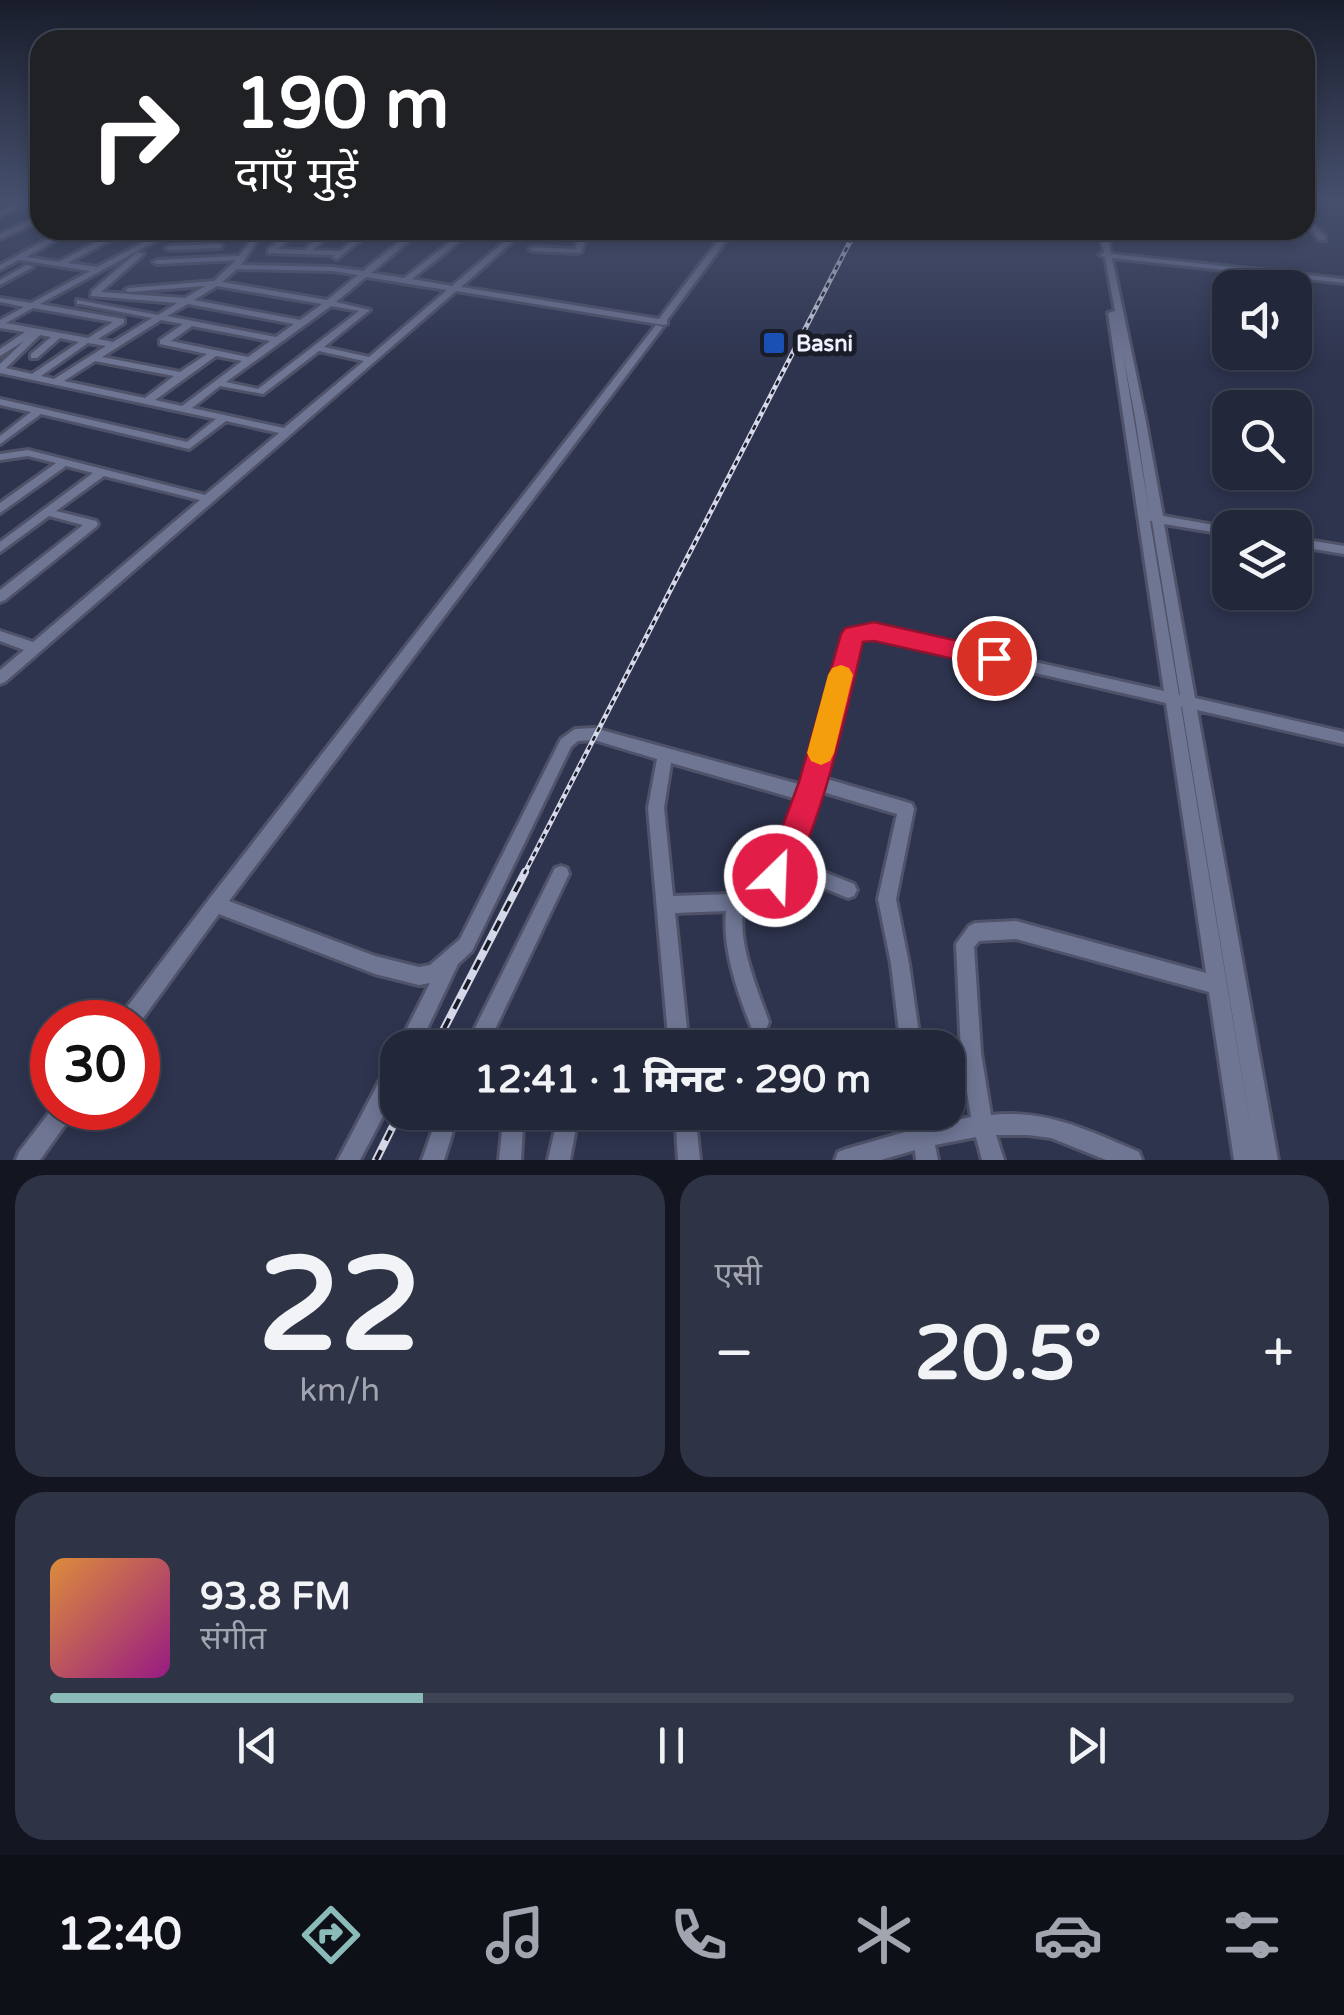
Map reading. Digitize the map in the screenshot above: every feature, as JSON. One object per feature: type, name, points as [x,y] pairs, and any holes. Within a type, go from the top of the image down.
[{"type":"street","points":[[4,266],[21,256]]},
{"type":"street","points":[[61,264],[76,256]]},
{"type":"street","points":[[0,324],[124,256]]},
{"type":"street","points":[[62,312],[94,294],[138,256]]},
{"type":"street","points":[[207,260],[210,256]]},
{"type":"street","points":[[56,381],[216,283],[241,256]]},
{"type":"street","points":[[323,268],[338,256]]},
{"type":"street","points":[[185,409],[388,256]]},
{"type":"street","points":[[406,280],[437,256]]},
{"type":"street","points":[[0,670],[488,256]]},
{"type":"street","points":[[144,1000],[710,256]]},
{"type":"street","points":[[1105,256],[1151,517],[1245,1160]]},
{"type":"street","points":[[1106,256],[1344,281]]},
{"type":"street","points":[[18,258],[122,271]]},
{"type":"street","points":[[157,262],[207,260],[323,268],[659,324]]},
{"type":"street","points":[[4,266],[88,277]]},
{"type":"street","points":[[0,282],[29,267]]},
{"type":"street","points":[[129,290],[216,283],[366,310],[260,392],[218,383]]},
{"type":"street","points":[[94,294],[186,300],[302,323]]},
{"type":"street","points":[[266,316],[292,297]]},
{"type":"street","points":[[0,300],[121,321],[35,376]]},
{"type":"street","points":[[80,302],[278,340]]},
{"type":"street","points":[[191,323],[164,342],[250,360]]},
{"type":"street","points":[[0,324],[114,345]]},
{"type":"street","points":[[0,356],[35,331]]},
{"type":"street","points":[[0,370],[35,331]]},
{"type":"street","points":[[34,356],[58,335]]},
{"type":"street","points":[[0,678],[202,497],[382,347]]},
{"type":"street","points":[[316,348],[365,358]]},
{"type":"street","points":[[148,401],[214,353]]},
{"type":"street","points":[[0,356],[14,358]]},
{"type":"street","points":[[94,358],[182,375]]},
{"type":"street","points":[[0,370],[280,430]]},
{"type":"street","points":[[0,402],[189,446],[224,418]]},
{"type":"street","points":[[38,410],[0,444],[14,452],[202,497]]},
{"type":"street","points":[[0,456],[14,452]]},
{"type":"street","points":[[3,503],[64,462]]},
{"type":"street","points":[[0,548],[102,472]]},
{"type":"street","points":[[0,597],[92,524],[48,512]]},
{"type":"street","points":[[1151,517],[1212,528]]},
{"type":"street","points":[[1312,545],[1344,550]]},
{"type":"street","points":[[759,1022],[734,934],[736,902],[746,888],[775,876],[784,864],[810,787],[849,642],[861,632],[1344,738]]},
{"type":"street","points":[[0,636],[32,646]]},
{"type":"street","points":[[1179,699],[1267,1160]]},
{"type":"street","points":[[416,1030],[506,870],[569,739],[583,732],[798,792],[810,787],[906,810],[887,898],[909,1030]]},
{"type":"street","points":[[665,756],[656,808],[677,1030]]},
{"type":"street","points":[[784,864],[848,890]]},
{"type":"street","points":[[484,1030],[560,874]]},
{"type":"street","points":[[665,905],[736,902]]},
{"type":"street","points":[[216,904],[404,974],[434,973],[451,962]]},
{"type":"street","points":[[993,1160],[983,1129],[966,1030],[966,944],[975,932],[1016,930],[1218,985]]},
{"type":"street","points":[[349,1160],[380,1101]]},
{"type":"street","points":[[846,1160],[922,1138],[1020,1124],[1050,1128],[1131,1160]]},
{"type":"street","points":[[26,1160],[48,1130]]},
{"type":"street","points":[[433,1160],[444,1130]]},
{"type":"street","points":[[510,1160],[512,1130]]},
{"type":"street","points":[[559,1160],[565,1130]]},
{"type":"street","points":[[687,1130],[690,1160]]},
{"type":"street","points":[[921,1130],[927,1160]]},
{"type":"railway","points":[[524,874],[843,256]]},
{"type":"railway","points":[[443,1030],[525,872]]},
{"type":"railway","points":[[376,1160],[391,1130]]},
{"type":"slow traffic","points":[[821,753],[841,675]]},
{"type":"place","name":"Basni","points":[[774,343]]},
{"type":"route","points":[[775,876],[784,864],[813,782],[853,634],[874,632],[994,658]]}]
